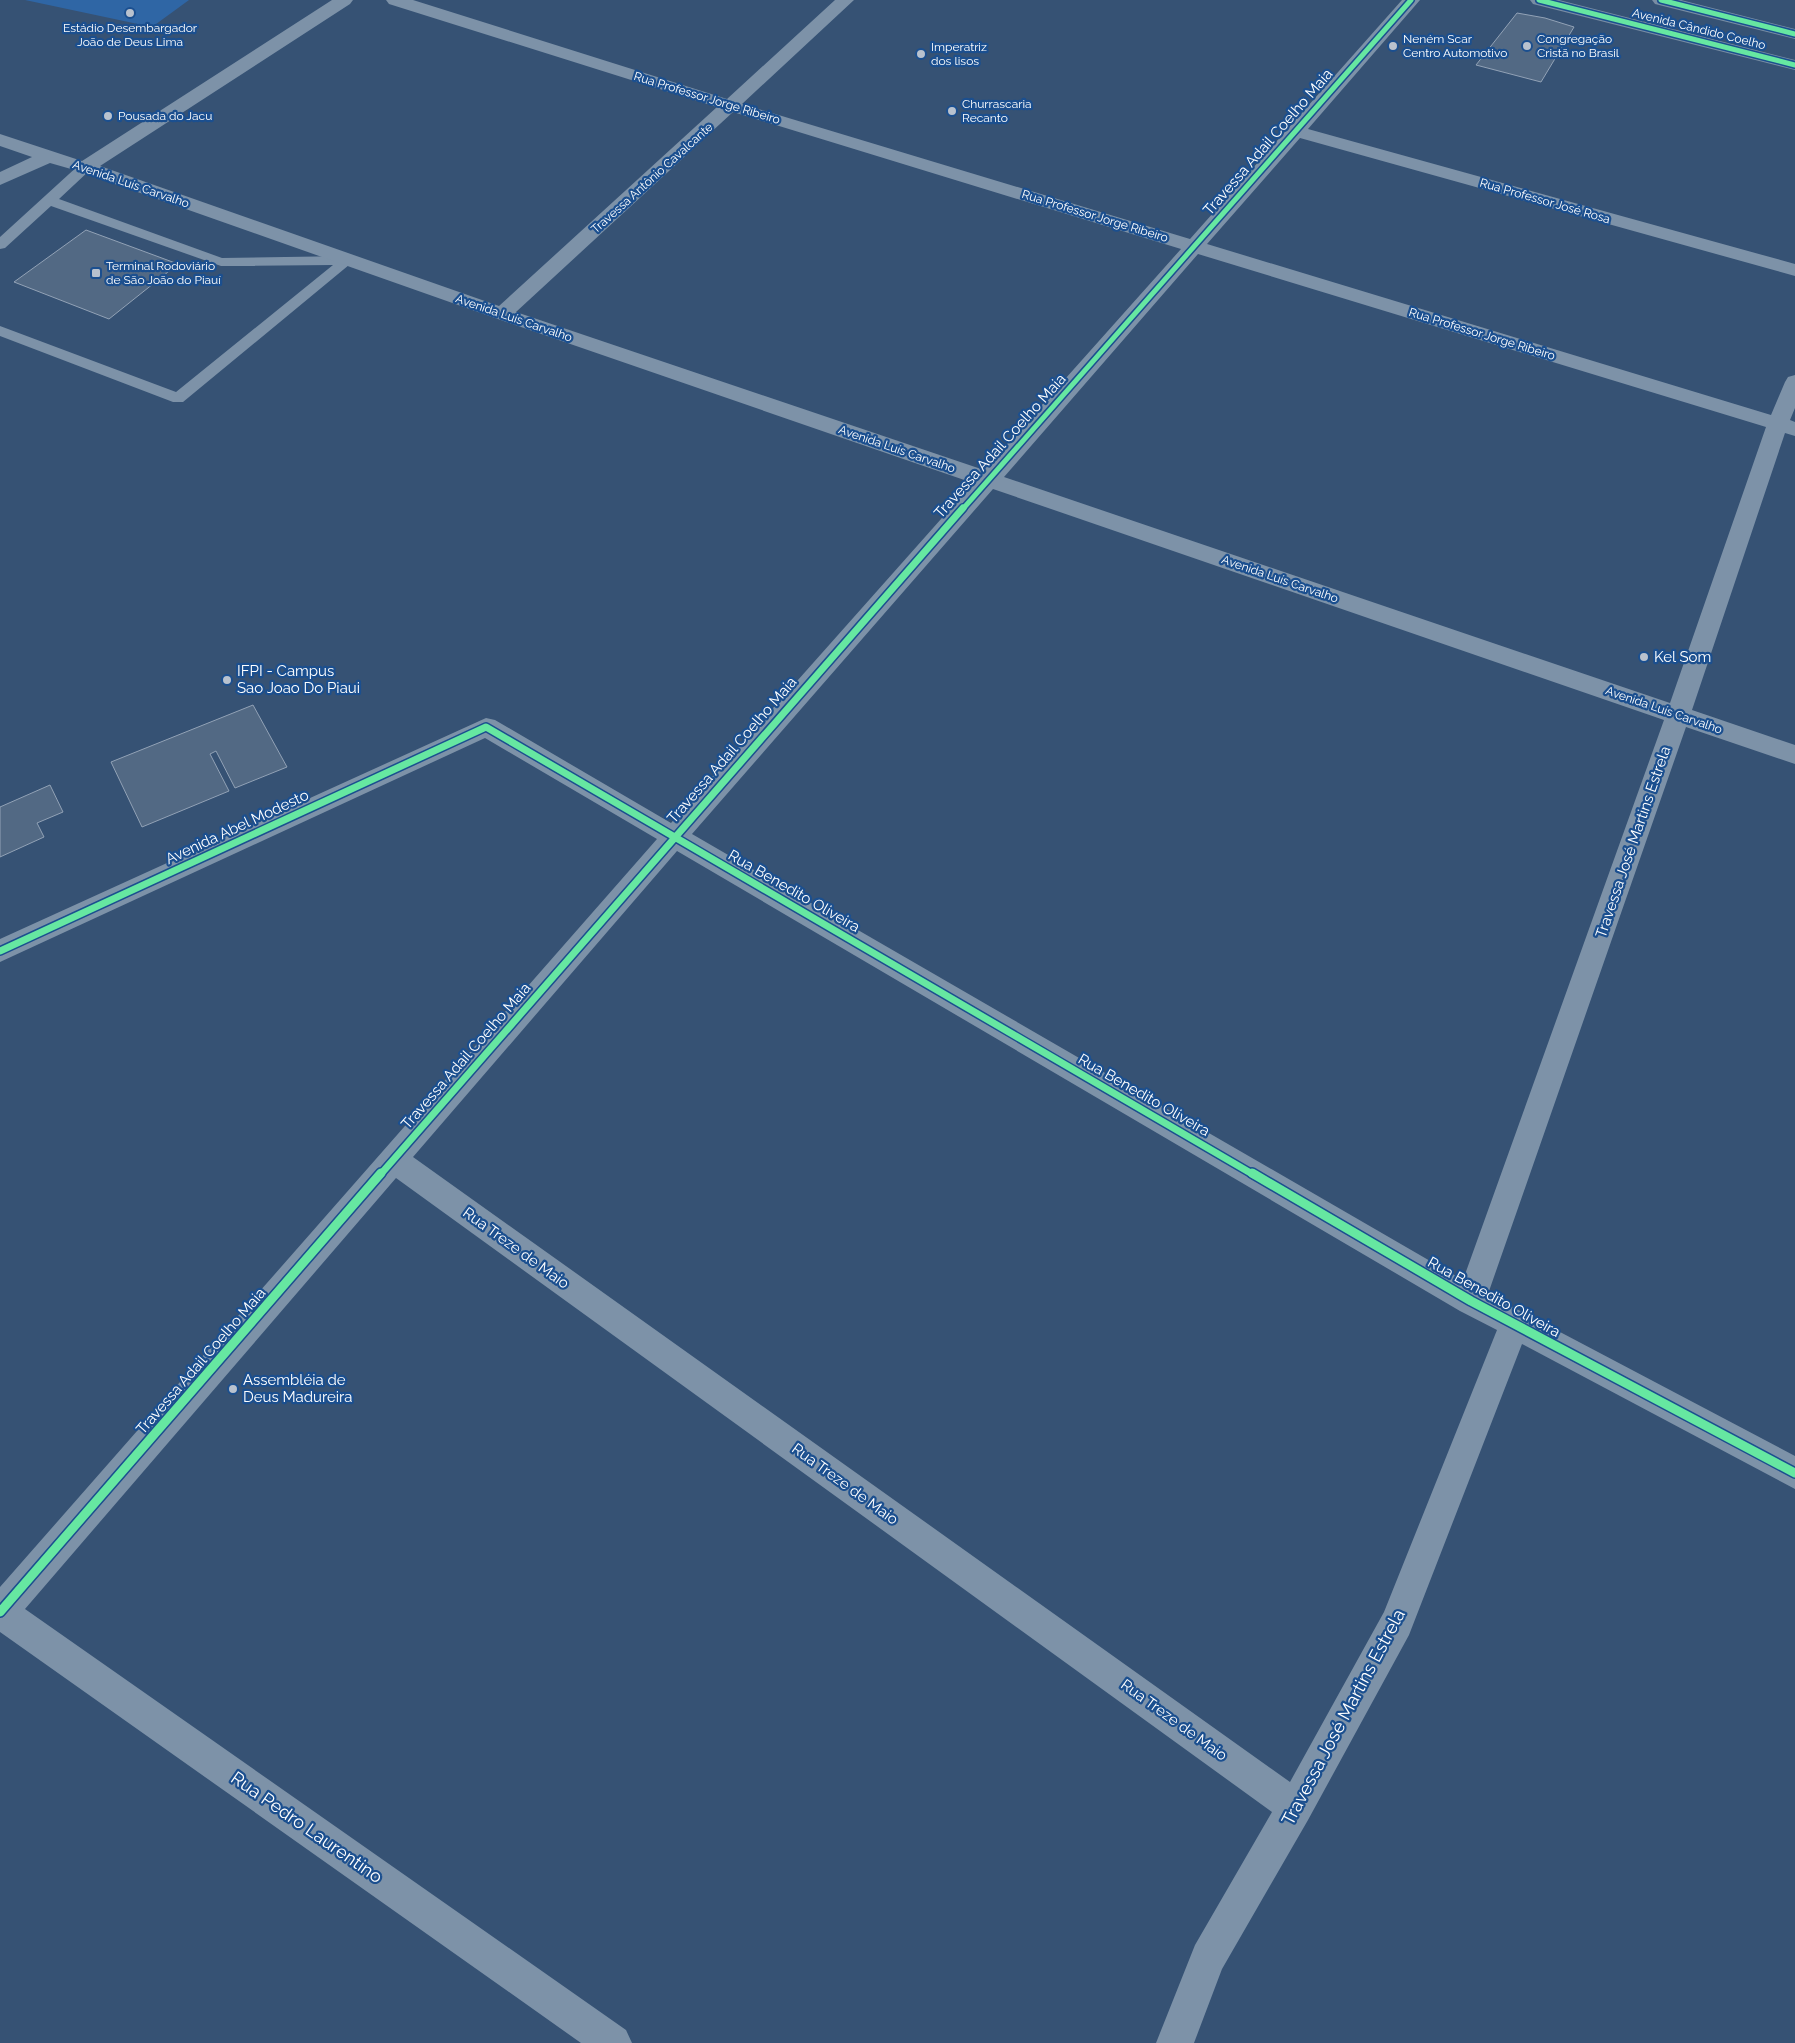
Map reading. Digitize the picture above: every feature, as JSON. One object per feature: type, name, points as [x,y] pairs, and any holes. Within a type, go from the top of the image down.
[{"type":"main road","name":"Avenida Cândido Coelho","points":[[1539,0],[1795,65]]},
{"type":"main road","name":"Avenida Cândido Coelho","points":[[1661,0],[1795,34]]},
{"type":"street","points":[[85,167],[344,0]]},
{"type":"street","name":"Rua Professor Jorge Ribeiro","points":[[395,0],[731,106],[1786,426]]},
{"type":"street","name":"Travessa Antônio Cavalcante","points":[[502,314],[845,0]]},
{"type":"street","name":"Travessa Adail Coelho Maia","points":[[0,1612],[674,837],[1411,0]]},
{"type":"street","name":"Rua Professor José Rosa","points":[[1295,131],[1795,270]]},
{"type":"street","name":"Avenida Luís Carvalho","points":[[0,140],[48,157],[85,167],[502,314],[1795,755]]},
{"type":"street","points":[[0,179],[48,157]]},
{"type":"street","name":"Travessa José Martins Estrela","points":[[1471,1301],[1678,715],[1786,426],[1795,382]]},
{"type":"street","name":"Rua Benedito Oliveira","points":[[486,727],[1471,1301],[1795,1473]]},
{"type":"street","name":"Avenida Abel Modesto","points":[[0,951],[486,727]]},
{"type":"street","name":"Rua Treze de Maio","points":[[394,1160],[1295,1807]]},
{"type":"street","name":"Travessa José Martins Estrela","points":[[1175,2043],[1208,1958],[1295,1807],[1397,1623],[1514,1325]]},
{"type":"street","name":"Rua Pedro Laurentino","points":[[0,1612],[613,2043]]},
{"type":"lane","points":[[0,245],[85,167]]},
{"type":"lane","points":[[49,200],[221,262],[348,260]]},
{"type":"lane","points":[[0,331],[178,398],[348,260]]},
{"type":"shaded area","name":"Estádio Desembargador João de Deus Lima","points":[[25,0],[189,0],[152,27]]},
{"type":"building","name":"Congregação Cristã no Brasil","points":[[1517,13],[1545,18],[1574,27],[1541,82],[1476,65]]},
{"type":"building","name":"Terminal Rodoviário de São João do Piauí","points":[[86,230],[178,264],[109,319],[14,282]]},
{"type":"building","points":[[253,705],[287,767],[235,788],[216,751],[210,754],[229,791],[142,827],[111,762]]},
{"type":"building","points":[[50,785],[63,812],[37,823],[44,837],[0,857],[0,807]]},
{"type":"cycle path","points":[[0,1612],[674,837],[1411,0]]},
{"type":"cycle path","points":[[1539,0],[1795,65]]},
{"type":"cycle path","points":[[1661,0],[1795,34]]},
{"type":"cycle path","points":[[0,951],[486,727],[1471,1301],[1795,1473]]},
{"type":"place","name":"Estádio Desembargador João de Deus Lima","points":[[130,13]]},
{"type":"place","name":"Neném Scar Centro Automotivo","points":[[1393,46]]},
{"type":"place","name":"Congregação Cristã no Brasil","points":[[1527,46]]},
{"type":"place","name":"Imperatriz dos lisos","points":[[921,54]]},
{"type":"place","name":"Churrascaria Recanto","points":[[952,111]]},
{"type":"place","name":"Pousada do Jacu","points":[[108,116]]},
{"type":"place","name":"Terminal Rodoviário de São João do Piauí","points":[[96,273]]},
{"type":"place","name":"Kel Som","points":[[1644,657]]},
{"type":"place","name":"IFPI - Campus Sao Joao Do Piaui","points":[[227,680]]},
{"type":"place","name":"Assembléia de Deus Madureira","points":[[233,1389]]}]
